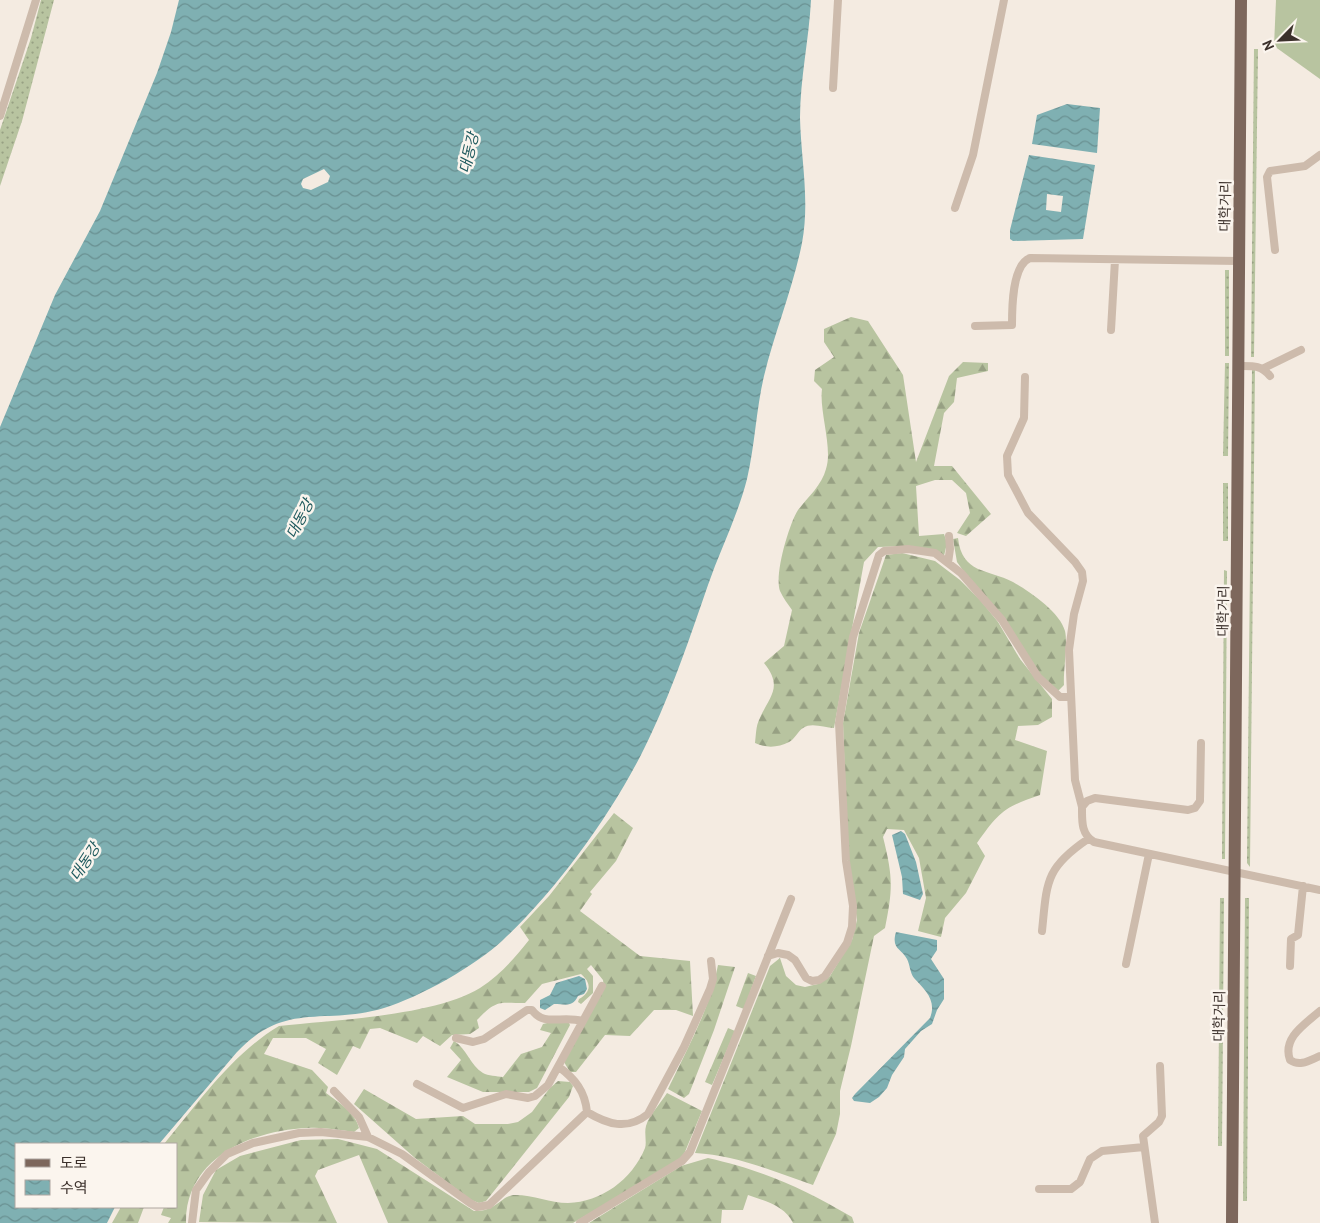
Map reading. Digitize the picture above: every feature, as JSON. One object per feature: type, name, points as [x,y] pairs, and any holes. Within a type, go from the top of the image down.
[{"type":"main road","name":"대학거리","points":[[1232,1223],[1241,0]]},
{"type":"street","points":[[0,116],[36,0]]},
{"type":"street","points":[[833,88],[838,0]]},
{"type":"street","points":[[955,208],[973,155],[1004,0]]},
{"type":"street","points":[[1275,250],[1267,177],[1270,171],[1305,166],[1320,155]]},
{"type":"street","points":[[975,326],[1012,325],[1013,287],[1024,260],[1030,258],[1239,261]]},
{"type":"street","points":[[1111,330],[1115,260]]},
{"type":"street","points":[[1239,366],[1264,368],[1301,350]]},
{"type":"street","points":[[1264,368],[1270,376]]},
{"type":"street","points":[[1025,377],[1024,418],[1007,456],[1008,475],[1028,513],[1082,572],[1083,581],[1074,614],[1069,650],[1075,780],[1082,807],[1084,833],[1094,842],[1320,890]]},
{"type":"street","points":[[948,563],[949,536]]},
{"type":"street","points":[[768,956],[778,953],[788,955],[795,960],[806,978],[812,981],[818,980],[825,976],[847,943],[852,927],[853,906],[846,862],[840,723],[853,637],[862,604],[880,555],[884,551],[908,549],[935,553],[961,573],[1002,620],[1038,677],[1060,697],[1070,697]]},
{"type":"street","points":[[1082,807],[1088,801],[1095,798],[1188,810],[1195,808],[1200,800],[1201,744]]},
{"type":"street","points":[[1042,931],[1046,888],[1053,870],[1059,860],[1088,838]]},
{"type":"street","points":[[1126,964],[1149,854]]},
{"type":"street","points":[[1290,966],[1291,939],[1298,935],[1303,886]]},
{"type":"street","points":[[580,1223],[682,1161],[690,1152],[791,899]]},
{"type":"street","points":[[587,1112],[611,1124],[621,1124],[648,1114],[684,1047],[710,989],[713,978],[712,961]]},
{"type":"street","points":[[417,1084],[466,1108],[506,1094],[528,1098],[535,1096],[548,1084],[559,1066],[602,986]]},
{"type":"street","points":[[456,1038],[473,1042],[484,1039],[527,1010],[532,1010],[537,1018],[545,1020],[570,1018],[582,1021]]},
{"type":"street","points":[[1320,1012],[1298,1030],[1290,1041],[1288,1048],[1290,1060],[1294,1063],[1305,1062],[1320,1056]]},
{"type":"street","points":[[559,1066],[574,1078],[583,1094],[587,1112]]},
{"type":"street","points":[[1155,1223],[1143,1136],[1159,1122],[1162,1116],[1160,1066]]},
{"type":"street","points":[[334,1092],[359,1117],[364,1124],[368,1137]]},
{"type":"street","points":[[192,1223],[196,1190],[209,1172],[227,1154],[238,1149],[299,1133],[321,1132],[368,1137],[402,1154],[470,1203],[483,1207],[489,1205],[587,1112]]},
{"type":"street","points":[[1039,1189],[1071,1188],[1080,1182],[1090,1158],[1102,1151],[1144,1146]]},
{"type":"green space","points":[[41,0],[54,0],[22,121],[0,186],[0,130],[31,38]]},
{"type":"green space","points":[[1276,0],[1320,0],[1320,79],[1274,46]]},
{"type":"green space","points":[[1254,49],[1258,49],[1254,357],[1251,357]]},
{"type":"green space","points":[[1225,270],[1229,270],[1229,356],[1225,356]]},
{"type":"green space","points":[[851,317],[868,321],[903,375],[916,462],[949,376],[963,362],[988,363],[988,371],[957,378],[954,402],[944,413],[934,466],[952,466],[991,514],[966,536],[957,533],[970,513],[966,493],[952,480],[935,480],[916,486],[919,536],[944,534],[947,543],[944,556],[907,546],[878,547],[864,562],[834,728],[814,725],[807,726],[785,744],[772,747],[763,746],[755,743],[757,728],[774,686],[770,672],[764,663],[784,646],[792,610],[780,591],[779,574],[783,550],[794,517],[824,475],[828,460],[822,408],[822,389],[814,381],[815,370],[834,357],[824,342],[824,329]]},
{"type":"green space","points":[[1225,363],[1229,363],[1228,456],[1223,456]]},
{"type":"green space","points":[[1252,369],[1255,369],[1250,867],[1247,863]]},
{"type":"green space","points":[[1223,483],[1228,483],[1228,541],[1223,541]]},
{"type":"green space","points":[[958,538],[960,550],[971,564],[978,569],[1013,582],[1027,591],[1051,610],[1062,624],[1066,636],[1064,685],[1057,692],[1039,676],[957,562],[953,539]]},
{"type":"green space","points":[[902,553],[935,561],[960,580],[981,601],[998,622],[1020,659],[1052,699],[1052,717],[1038,725],[1018,726],[1015,740],[1047,751],[1040,795],[1018,803],[1003,812],[977,843],[985,856],[966,893],[945,918],[941,937],[918,931],[926,898],[919,858],[904,830],[887,829],[883,837],[889,862],[891,892],[885,928],[874,936],[840,1091],[840,1114],[836,1134],[813,1185],[740,1161],[710,1154],[695,1153],[770,966],[780,958],[786,976],[796,985],[805,987],[818,984],[830,976],[852,940],[857,920],[848,860],[843,723],[859,633],[886,555]]},
{"type":"green space","points":[[1224,570],[1227,571],[1225,859],[1222,859]]},
{"type":"green space","points":[[614,813],[633,828],[616,861],[590,892],[592,894],[580,911],[640,956],[690,961],[693,1016],[676,1010],[654,1010],[630,1036],[605,1035],[576,1072],[570,1072],[564,1062],[604,988],[603,980],[591,965],[587,969],[593,976],[593,993],[581,1004],[578,1002],[579,999],[586,993],[589,987],[585,977],[581,974],[542,984],[525,1003],[494,1005],[477,1020],[479,1028],[470,1034],[452,1035],[440,1046],[423,1036],[417,1043],[380,1028],[370,1029],[360,1049],[353,1046],[337,1075],[318,1063],[326,1049],[306,1038],[273,1038],[264,1054],[312,1070],[328,1087],[326,1093],[354,1117],[359,1128],[354,1132],[319,1128],[287,1130],[245,1142],[226,1152],[209,1165],[197,1181],[189,1200],[186,1223],[168,1223],[171,1218],[161,1215],[164,1208],[178,1208],[178,1143],[165,1143],[203,1096],[246,1050],[279,1026],[354,1019],[411,1011],[461,997],[480,988],[494,978],[529,940],[520,927],[549,896]]},
{"type":"green space","points":[[1220,898],[1224,898],[1222,1146],[1218,1146]]},
{"type":"green space","points":[[1245,898],[1249,898],[1247,1201],[1243,1201]]},
{"type":"green space","points":[[718,965],[735,967],[714,1030],[689,1094],[684,1098],[668,1089],[704,1013]]},
{"type":"green space","points":[[748,973],[756,976],[744,1009],[736,1006]]},
{"type":"green space","points":[[560,1020],[568,1021],[570,1025],[537,1088],[529,1092],[483,1092],[447,1077],[461,1060],[450,1048],[454,1041],[483,1073],[503,1077],[521,1054],[542,1047],[551,1033],[540,1030],[543,1024]]},
{"type":"green space","points":[[728,1028],[735,1031],[712,1085],[705,1082]]},
{"type":"green space","points":[[558,1081],[570,1082],[573,1086],[569,1097],[486,1201],[479,1203],[471,1200],[415,1158],[354,1104],[364,1089],[416,1119],[463,1116],[475,1124],[508,1124],[518,1122],[532,1112],[549,1089]]},
{"type":"green space","points":[[667,1093],[702,1111],[682,1159],[573,1223],[388,1223],[359,1155],[318,1170],[315,1176],[337,1223],[199,1222],[203,1195],[216,1170],[240,1156],[301,1140],[338,1139],[377,1149],[474,1211],[488,1209],[515,1195],[555,1202],[580,1202],[603,1194],[624,1179],[632,1170],[645,1148],[645,1129],[652,1113]]},
{"type":"green space","points":[[708,1158],[748,1169],[783,1182],[816,1197],[852,1217],[854,1223],[793,1223],[780,1208],[748,1195],[743,1210],[722,1210],[721,1223],[589,1223],[681,1166]]},
{"type":"green space","points":[[120,1208],[144,1208],[138,1223],[112,1223]]},
{"type":"water","name":"대동강","points":[[179,0],[811,0],[800,103],[805,196],[802,243],[764,376],[747,479],[682,659],[668,696],[639,759],[606,815],[567,870],[503,940],[478,960],[430,989],[398,1003],[363,1013],[289,1020],[272,1026],[255,1036],[237,1052],[160,1143],[15,1143],[15,1208],[114,1208],[107,1223],[0,1223],[0,427],[55,295],[100,211],[157,73],[171,32]],"holes":[[[324,169],[330,176],[328,182],[311,190],[303,188],[301,184],[303,179]]]},
{"type":"water","points":[[1067,104],[1100,108],[1097,153],[1032,144],[1037,115]]},
{"type":"water","points":[[1029,155],[1095,165],[1083,239],[1013,241],[1010,239],[1010,230]],"holes":[[[1047,194],[1063,196],[1061,212],[1046,210]]]},
{"type":"water","points":[[901,831],[905,834],[916,862],[923,894],[920,900],[903,894],[902,877],[892,835]]},
{"type":"water","points":[[896,932],[937,940],[937,950],[931,959],[944,979],[944,999],[937,1010],[932,1024],[921,1031],[905,1049],[904,1057],[892,1075],[887,1088],[870,1103],[854,1101],[852,1098],[855,1094],[930,1018],[932,1012],[929,996],[913,976],[905,955],[897,948],[895,942]]},
{"type":"water","points":[[579,976],[585,979],[587,989],[584,994],[578,996],[571,1004],[554,1004],[545,1010],[540,1008],[540,1000],[550,995],[556,983]]}]
